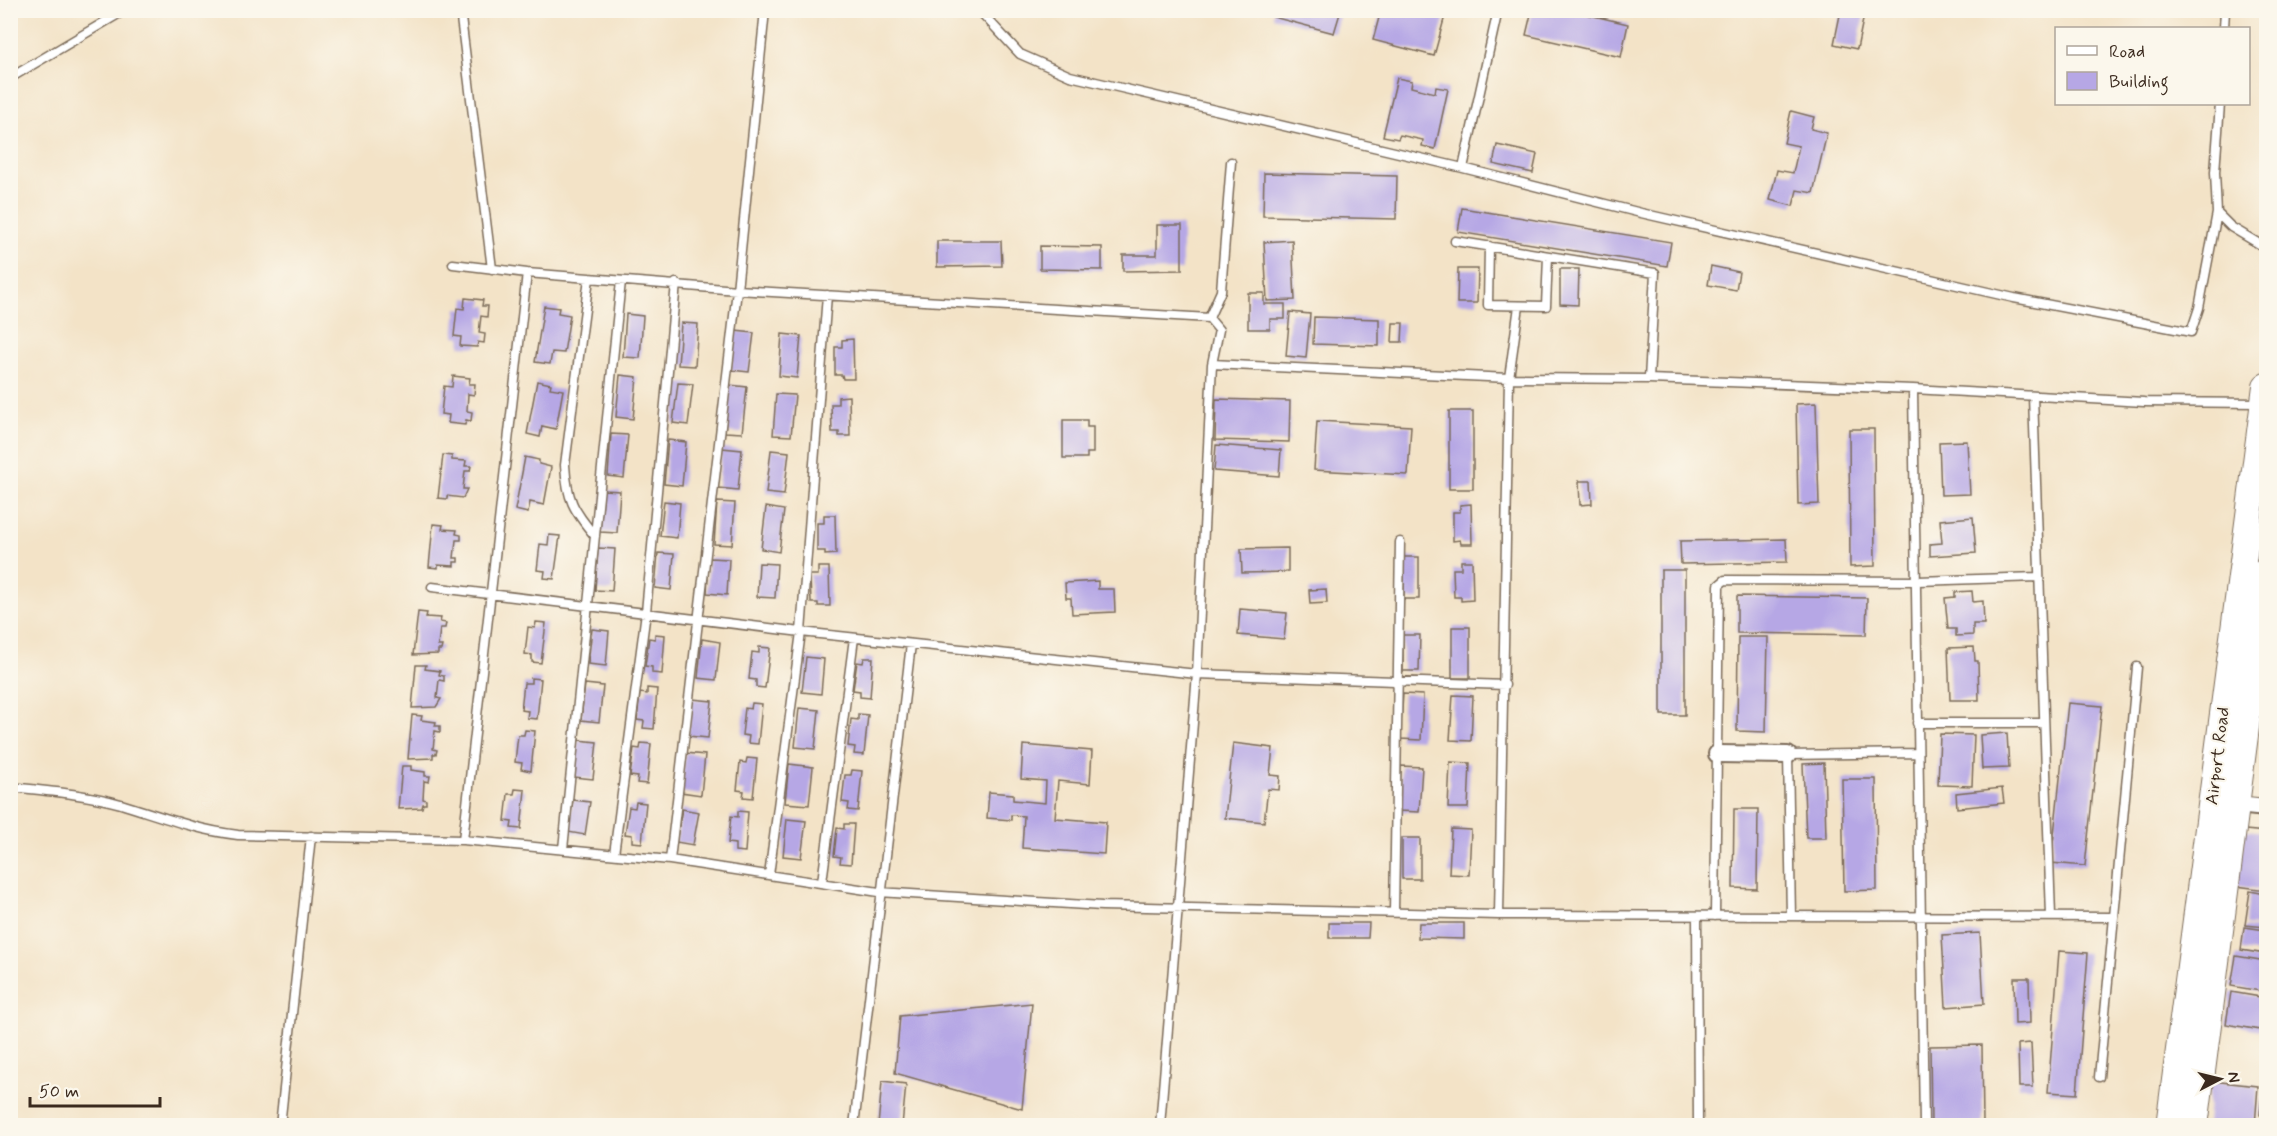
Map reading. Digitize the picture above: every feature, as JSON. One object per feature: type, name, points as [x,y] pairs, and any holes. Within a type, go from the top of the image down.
[{"type":"main road","name":"Airport Road","points":[[2169,1125],[2266,398]]},
{"type":"main road","name":"Airport Road","points":[[2195,1125],[2266,571]]},
{"type":"street","points":[[1717,754],[1788,755]]},
{"type":"street","points":[[2236,805],[2266,808]]},
{"type":"lane","points":[[10,78],[125,10]]},
{"type":"lane","points":[[460,10],[492,269]]},
{"type":"lane","points":[[670,860],[737,290],[765,10]]},
{"type":"lane","points":[[979,10],[1020,54],[1070,76],[1462,168],[1641,213],[2014,298],[2191,332],[2199,308],[2217,213],[2215,172],[2220,105]]},
{"type":"lane","points":[[1462,168],[1498,10]]},
{"type":"lane","points":[[2224,27],[2225,10]]},
{"type":"lane","points":[[1209,318],[1221,291],[1231,162]]},
{"type":"lane","points":[[2217,213],[2231,226],[2266,248]]},
{"type":"lane","points":[[1455,241],[1655,273],[1649,379]]},
{"type":"lane","points":[[1489,246],[1488,305],[1546,306],[1548,256]]},
{"type":"lane","points":[[453,264],[527,273],[676,283],[737,290],[1209,318],[1219,330],[1212,363],[1197,674],[1160,1125]]},
{"type":"lane","points":[[463,840],[527,273]]},
{"type":"lane","points":[[589,278],[566,465],[567,493],[577,514],[595,536]]},
{"type":"lane","points":[[562,849],[621,281]]},
{"type":"lane","points":[[614,854],[646,612],[676,283]]},
{"type":"lane","points":[[769,875],[801,632],[827,295]]},
{"type":"lane","points":[[1499,915],[1509,378],[1519,306]]},
{"type":"lane","points":[[1212,363],[1509,378],[1649,379],[1913,389],[2144,402],[2266,398]]},
{"type":"lane","points":[[1913,389],[1918,581],[1917,753],[1924,1125]]},
{"type":"lane","points":[[2033,396],[2050,916]]},
{"type":"lane","points":[[1394,912],[1400,543]]},
{"type":"lane","points":[[1715,916],[1719,585],[1725,580],[1918,581],[2038,577]]},
{"type":"lane","points":[[432,587],[801,632],[1197,674],[1505,686]]},
{"type":"lane","points":[[822,882],[854,638]]},
{"type":"lane","points":[[854,1125],[879,891],[911,644]]},
{"type":"lane","points":[[2099,1077],[2137,668]]},
{"type":"lane","points":[[1917,723],[2044,723]]},
{"type":"lane","points":[[1791,916],[1788,755],[1917,753]]},
{"type":"lane","points":[[10,787],[83,796],[121,805],[204,831],[238,836],[463,840],[670,860],[879,891],[1102,906],[1499,915],[2114,917]]},
{"type":"lane","points":[[280,1125],[311,836]]},
{"type":"lane","points":[[1697,916],[1698,1125]]},
{"type":"building","points":[[1274,10],[1341,10],[1334,33],[1273,17]]},
{"type":"building","points":[[1381,10],[1446,12],[1434,56],[1373,40]]},
{"type":"building","points":[[1532,10],[1568,10],[1628,24],[1621,57],[1526,35]]},
{"type":"building","points":[[1841,10],[1865,10],[1857,49],[1834,44]]},
{"type":"building","points":[[1397,78],[1412,81],[1411,87],[1435,93],[1436,87],[1448,89],[1435,149],[1422,146],[1423,140],[1400,135],[1398,139],[1383,136]]},
{"type":"building","points":[[1791,111],[1814,117],[1811,129],[1827,133],[1813,193],[1797,190],[1793,206],[1770,200],[1777,170],[1793,173],[1799,146],[1784,143]]},
{"type":"building","points":[[1497,145],[1537,154],[1533,173],[1493,164]]},
{"type":"building","points":[[1264,173],[1397,176],[1396,219],[1263,216]]},
{"type":"building","points":[[1462,208],[1671,242],[1667,266],[1458,232]]},
{"type":"building","points":[[1157,225],[1182,225],[1182,270],[1123,271],[1123,255],[1157,255]]},
{"type":"building","points":[[1292,240],[1295,300],[1267,301],[1264,242]]},
{"type":"building","points":[[937,241],[1001,241],[1002,266],[937,267]]},
{"type":"building","points":[[1040,246],[1102,247],[1102,270],[1040,269]]},
{"type":"building","points":[[1711,266],[1739,272],[1736,290],[1708,285]]},
{"type":"building","points":[[1458,269],[1478,269],[1477,303],[1457,303]]},
{"type":"building","points":[[1560,269],[1579,269],[1578,305],[1560,304]]},
{"type":"building","points":[[1248,293],[1264,293],[1264,304],[1285,304],[1285,319],[1270,319],[1270,329],[1248,329]]},
{"type":"building","points":[[465,298],[483,300],[482,306],[488,306],[487,317],[481,316],[479,333],[485,334],[484,343],[478,342],[477,347],[460,346],[461,337],[454,336],[457,308],[464,309]]},
{"type":"building","points":[[544,306],[559,308],[558,313],[570,315],[564,353],[552,352],[550,364],[535,362]]},
{"type":"building","points":[[1290,312],[1310,314],[1306,358],[1286,356]]},
{"type":"building","points":[[626,314],[643,316],[640,358],[623,357]]},
{"type":"building","points":[[1314,317],[1379,319],[1379,346],[1313,344]]},
{"type":"building","points":[[681,323],[698,324],[695,366],[678,365]]},
{"type":"building","points":[[1393,323],[1403,323],[1402,342],[1392,342]]},
{"type":"building","points":[[735,331],[754,333],[749,372],[731,370]]},
{"type":"building","points":[[782,334],[801,336],[797,378],[779,376]]},
{"type":"building","points":[[853,339],[854,379],[843,379],[842,375],[835,375],[835,347],[842,347],[842,340]]},
{"type":"building","points":[[620,375],[637,377],[633,419],[616,417]]},
{"type":"building","points":[[453,376],[470,378],[469,384],[475,384],[474,395],[468,394],[467,411],[472,412],[471,421],[466,420],[465,425],[448,423],[449,415],[441,414],[444,386],[452,387]]},
{"type":"building","points":[[537,381],[551,384],[550,388],[563,390],[556,429],[542,426],[540,437],[527,434]]},
{"type":"building","points":[[678,383],[693,384],[688,425],[673,423]]},
{"type":"building","points":[[729,385],[747,387],[742,433],[725,432]]},
{"type":"building","points":[[776,394],[795,395],[791,436],[773,435]]},
{"type":"building","points":[[849,396],[850,436],[839,436],[839,432],[832,432],[831,404],[838,404],[838,397]]},
{"type":"building","points":[[1216,399],[1290,401],[1289,442],[1215,440]]},
{"type":"building","points":[[1816,403],[1819,504],[1798,505],[1796,404]]},
{"type":"building","points":[[1449,411],[1473,411],[1473,489],[1449,489]]},
{"type":"building","points":[[1063,420],[1087,420],[1087,427],[1093,427],[1093,453],[1087,453],[1087,458],[1063,458]]},
{"type":"building","points":[[1317,421],[1411,426],[1408,475],[1314,470]]},
{"type":"building","points":[[1849,429],[1874,429],[1875,566],[1850,567]]},
{"type":"building","points":[[611,434],[628,435],[624,478],[608,476]]},
{"type":"building","points":[[668,440],[686,442],[682,486],[664,484]]},
{"type":"building","points":[[1967,441],[1970,494],[1941,495],[1939,442]]},
{"type":"building","points":[[1216,445],[1281,450],[1279,476],[1214,471]]},
{"type":"building","points":[[722,448],[742,450],[738,490],[718,488]]},
{"type":"building","points":[[771,450],[789,452],[784,495],[766,493]]},
{"type":"building","points":[[443,455],[452,456],[452,460],[466,461],[465,466],[471,466],[470,471],[465,471],[463,489],[467,489],[463,498],[447,496],[447,499],[438,498]]},
{"type":"building","points":[[525,457],[539,460],[539,464],[551,467],[544,505],[530,502],[528,513],[515,510]]},
{"type":"building","points":[[1579,481],[1591,481],[1592,504],[1580,505]]},
{"type":"building","points":[[603,490],[620,491],[617,533],[600,532]]},
{"type":"building","points":[[664,501],[680,503],[677,538],[660,536]]},
{"type":"building","points":[[717,502],[735,503],[732,545],[714,544]]},
{"type":"building","points":[[1471,504],[1472,544],[1461,544],[1460,540],[1453,541],[1453,512],[1460,512],[1460,505]]},
{"type":"building","points":[[766,507],[784,510],[779,552],[761,549]]},
{"type":"building","points":[[824,515],[835,515],[836,554],[825,555],[825,551],[817,551],[817,523],[824,523]]},
{"type":"building","points":[[1973,517],[1976,553],[1930,556],[1930,544],[1942,543],[1940,520]]},
{"type":"building","points":[[433,524],[443,525],[442,529],[457,530],[456,534],[461,535],[461,540],[456,540],[454,558],[458,558],[458,562],[454,562],[454,566],[429,567]]},
{"type":"building","points":[[549,535],[560,536],[554,579],[544,578],[545,571],[537,570],[540,544],[548,545]]},
{"type":"building","points":[[1786,539],[1787,562],[1681,564],[1680,541]]},
{"type":"building","points":[[598,548],[615,549],[612,591],[595,590]]},
{"type":"building","points":[[1288,548],[1288,572],[1242,573],[1241,549]]},
{"type":"building","points":[[658,553],[674,554],[671,590],[655,588]]},
{"type":"building","points":[[1404,557],[1419,557],[1419,599],[1404,599]]},
{"type":"building","points":[[709,558],[729,559],[727,595],[707,593]]},
{"type":"building","points":[[1461,561],[1472,561],[1473,600],[1461,601],[1461,597],[1454,597],[1453,569],[1461,569]]},
{"type":"building","points":[[759,563],[777,564],[775,598],[757,597]]},
{"type":"building","points":[[818,567],[829,567],[830,606],[818,606],[818,603],[811,603],[810,575],[818,575]]},
{"type":"building","points":[[1661,570],[1685,570],[1685,715],[1661,715]]},
{"type":"building","points":[[1098,581],[1098,589],[1114,589],[1115,612],[1072,614],[1071,598],[1066,598],[1065,583]]},
{"type":"building","points":[[1326,589],[1327,603],[1310,604],[1309,590]]},
{"type":"building","points":[[1972,591],[1973,602],[1983,601],[1984,624],[1973,624],[1973,635],[1956,636],[1956,629],[1948,629],[1945,598],[1955,597],[1955,592]]},
{"type":"building","points":[[1737,596],[1867,598],[1866,635],[1737,633]]},
{"type":"building","points":[[1240,609],[1287,613],[1284,639],[1238,635]]},
{"type":"building","points":[[418,612],[427,613],[426,617],[441,618],[440,622],[446,623],[445,628],[440,628],[438,646],[442,646],[438,654],[413,655]]},
{"type":"building","points":[[536,622],[546,623],[541,663],[532,662],[532,655],[525,654],[528,627],[535,628]]},
{"type":"building","points":[[1452,627],[1470,627],[1470,678],[1452,678]]},
{"type":"building","points":[[592,629],[609,631],[606,666],[588,664]]},
{"type":"building","points":[[655,634],[665,635],[662,674],[652,673],[652,667],[645,666],[649,638],[655,639]]},
{"type":"building","points":[[1403,635],[1420,635],[1419,671],[1403,671]]},
{"type":"building","points":[[1738,637],[1768,637],[1766,732],[1737,731]]},
{"type":"building","points":[[702,639],[720,642],[716,680],[698,678]]},
{"type":"building","points":[[759,647],[770,648],[765,688],[756,687],[756,680],[749,679],[752,652],[759,653]]},
{"type":"building","points":[[1974,647],[1975,661],[1978,661],[1979,700],[1950,700],[1948,648]]},
{"type":"building","points":[[806,657],[824,659],[821,694],[802,692]]},
{"type":"building","points":[[864,658],[873,658],[870,698],[860,697],[860,691],[853,690],[857,662],[863,663]]},
{"type":"building","points":[[416,665],[426,665],[425,669],[440,671],[439,675],[444,676],[444,681],[439,680],[437,698],[441,699],[436,707],[412,708]]},
{"type":"building","points":[[531,678],[541,679],[537,719],[527,718],[528,711],[521,710],[524,683],[531,683]]},
{"type":"building","points":[[585,684],[603,686],[599,722],[581,720]]},
{"type":"building","points":[[647,688],[657,689],[654,729],[643,728],[644,721],[637,720],[640,693],[647,694]]},
{"type":"building","points":[[2260,688],[2266,688],[2266,718],[2257,717]]},
{"type":"building","points":[[1403,694],[1423,695],[1421,740],[1400,739]]},
{"type":"building","points":[[1453,695],[1473,696],[1471,741],[1450,740]]},
{"type":"building","points":[[692,699],[712,701],[708,738],[688,736]]},
{"type":"building","points":[[752,703],[762,704],[758,744],[748,743],[749,736],[742,735],[745,708],[751,709]]},
{"type":"building","points":[[2068,703],[2102,706],[2085,866],[2051,863]]},
{"type":"building","points":[[799,708],[819,710],[815,749],[795,747]]},
{"type":"building","points":[[858,714],[868,715],[864,755],[854,754],[855,747],[848,746],[851,719],[858,720]]},
{"type":"building","points":[[412,715],[422,716],[421,720],[436,722],[435,726],[440,726],[440,732],[435,731],[433,749],[437,750],[433,758],[408,759]]},
{"type":"building","points":[[525,730],[535,731],[531,771],[521,769],[522,763],[515,762],[518,735],[524,735]]},
{"type":"building","points":[[2007,733],[2009,768],[1982,769],[1980,735]]},
{"type":"building","points":[[1940,734],[1974,735],[1972,786],[1938,785]]},
{"type":"building","points":[[578,740],[597,742],[593,779],[574,777]]},
{"type":"building","points":[[641,743],[651,744],[647,784],[637,783],[638,777],[630,776],[634,748],[640,749]]},
{"type":"building","points":[[1233,743],[1273,748],[1270,775],[1280,776],[1279,790],[1268,789],[1264,822],[1225,818]]},
{"type":"building","points":[[1023,745],[1092,751],[1090,784],[1058,781],[1055,818],[1106,822],[1104,854],[1022,848],[1024,816],[1011,815],[1011,820],[987,818],[989,792],[1013,794],[1013,800],[1045,803],[1046,781],[1021,779]]},
{"type":"building","points":[[685,753],[705,755],[701,795],[681,792]]},
{"type":"building","points":[[747,758],[757,759],[753,798],[743,797],[744,791],[737,790],[740,762],[746,763]]},
{"type":"building","points":[[1450,762],[1470,763],[1468,808],[1448,808]]},
{"type":"building","points":[[1824,763],[1826,838],[1806,838],[1803,764]]},
{"type":"building","points":[[789,764],[813,767],[809,805],[785,803]]},
{"type":"building","points":[[402,766],[411,766],[411,770],[425,772],[425,776],[430,776],[429,782],[424,781],[423,799],[426,800],[426,804],[423,804],[422,808],[398,809]]},
{"type":"building","points":[[1401,766],[1422,767],[1419,812],[1399,811]]},
{"type":"building","points":[[852,770],[862,771],[858,811],[848,810],[849,803],[842,802],[845,775],[851,775]]},
{"type":"building","points":[[1842,779],[1876,779],[1877,890],[1844,891]]},
{"type":"building","points":[[2002,788],[2004,803],[1957,808],[1956,793]]},
{"type":"building","points":[[515,789],[525,790],[521,829],[511,828],[512,822],[505,821],[508,794],[514,794]]},
{"type":"building","points":[[573,800],[590,802],[585,835],[568,832]]},
{"type":"building","points":[[636,802],[646,803],[642,843],[632,842],[632,835],[625,834],[629,807],[635,808]]},
{"type":"building","points":[[682,809],[699,812],[693,845],[676,842]]},
{"type":"building","points":[[1734,809],[1758,809],[1757,889],[1733,888]]},
{"type":"building","points":[[738,811],[748,812],[745,852],[735,851],[735,844],[728,843],[731,816],[738,817]]},
{"type":"building","points":[[787,819],[806,821],[801,858],[783,856]]},
{"type":"building","points":[[844,824],[854,824],[851,864],[840,863],[841,857],[834,856],[837,828],[844,829]]},
{"type":"building","points":[[1451,829],[1471,830],[1469,875],[1449,874]]},
{"type":"building","points":[[2245,830],[2266,832],[2266,890],[2237,886]]},
{"type":"building","points":[[1402,838],[1420,838],[1420,879],[1402,879]]},
{"type":"building","points":[[2250,891],[2266,894],[2266,927],[2245,925]]},
{"type":"building","points":[[1329,923],[1369,923],[1368,938],[1329,938]]},
{"type":"building","points":[[1419,923],[1464,923],[1464,939],[1418,938]]},
{"type":"building","points":[[2244,927],[2266,930],[2266,954],[2241,950]]},
{"type":"building","points":[[1980,933],[1984,1004],[1946,1007],[1942,935]]},
{"type":"building","points":[[2059,951],[2088,953],[2077,1094],[2048,1092]]},
{"type":"building","points":[[2236,956],[2266,961],[2266,992],[2231,986]]},
{"type":"building","points":[[2014,978],[2029,978],[2030,1023],[2015,1024]]},
{"type":"building","points":[[2231,992],[2266,998],[2266,1031],[2226,1024]]},
{"type":"building","points":[[1032,1003],[1022,1109],[895,1073],[900,1016]]},
{"type":"building","points":[[2031,1043],[2033,1087],[2019,1087],[2018,1044]]},
{"type":"building","points":[[1982,1045],[1983,1124],[1931,1124],[1930,1046]]},
{"type":"building","points":[[882,1081],[906,1084],[902,1126],[878,1126]]},
{"type":"building","points":[[2211,1081],[2258,1086],[2255,1126],[2207,1124]]},
{"type":"building","points":[[2262,1096],[2266,1096],[2266,1116],[2260,1115]]}]
